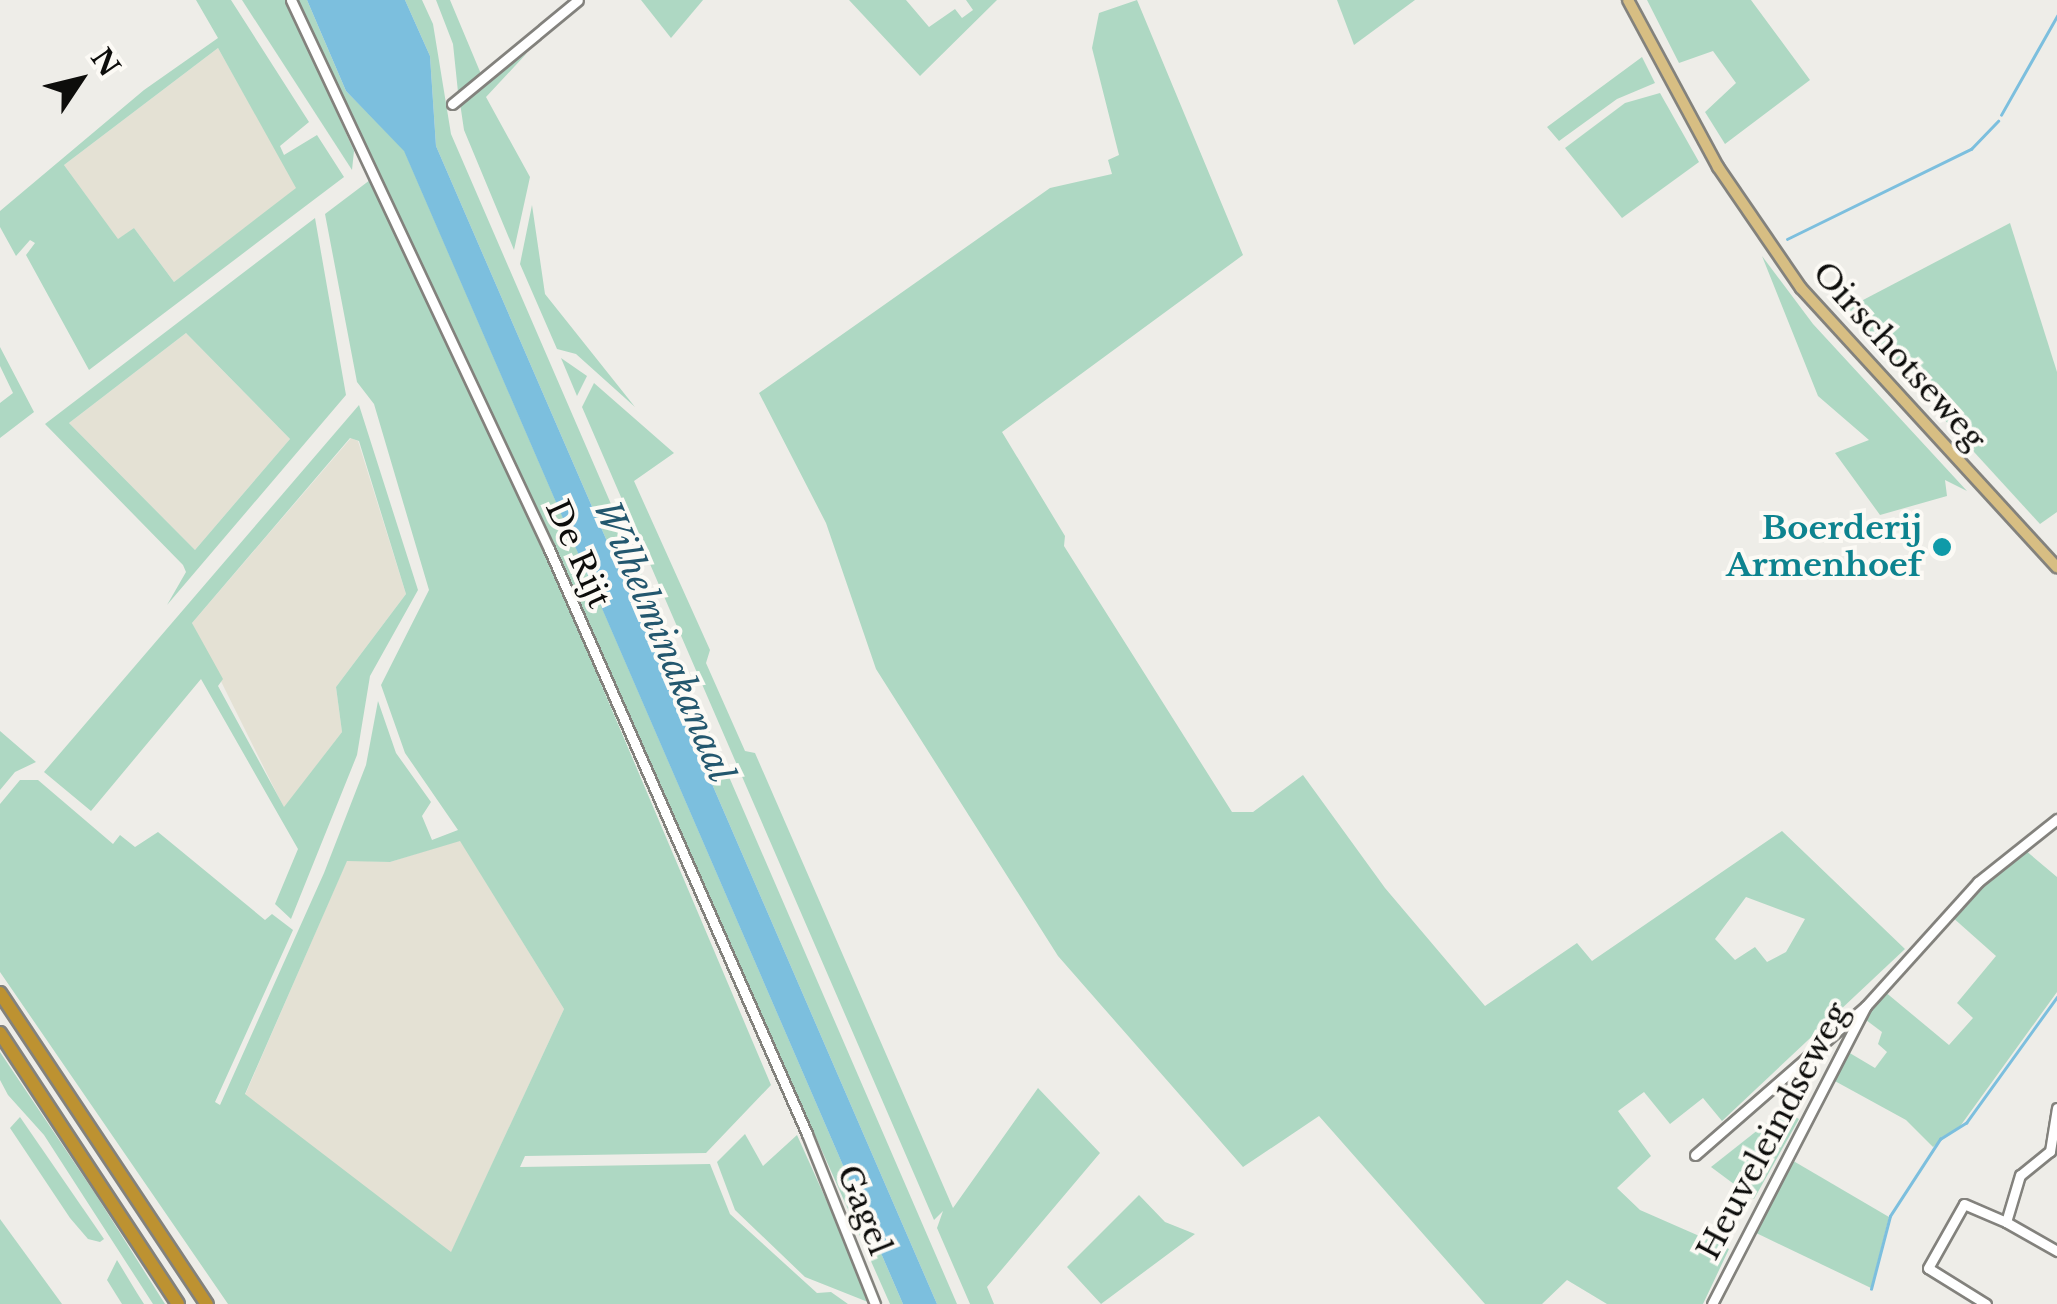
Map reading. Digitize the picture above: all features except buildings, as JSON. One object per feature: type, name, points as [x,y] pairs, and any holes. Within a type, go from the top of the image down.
[{"type":"highway","points":[[0,993],[206,1304]]},
{"type":"highway","points":[[0,1033],[178,1304]]},
{"type":"main road","name":"Oirschotseweg","points":[[1628,0],[1718,167],[1834,327],[2057,567]]},
{"type":"street","name":"De Rijt","points":[[291,0],[549,549],[807,1134]]},
{"type":"street","points":[[452,104],[578,0]]},
{"type":"street","name":"Heuveleindseweg","points":[[1712,1304],[1866,1006],[1978,882],[2057,819]]},
{"type":"street","points":[[1695,1155],[1866,1006]]},
{"type":"street","points":[[2006,1222],[2020,1174],[2054,1153],[2057,1108]]},
{"type":"street","name":"Gagel","points":[[807,1134],[875,1304]]},
{"type":"street","points":[[1986,1304],[1928,1268],[1964,1204],[2057,1251]]},
{"type":"shaded area","points":[[218,48],[297,188],[174,282],[134,228],[118,240],[64,165]]},
{"type":"shaded area","points":[[186,333],[290,439],[195,550],[69,423]]},
{"type":"shaded area","points":[[351,438],[358,441],[406,594],[336,687],[342,732],[284,808],[192,623]]},
{"type":"shaded area","points":[[460,840],[564,1009],[451,1253],[245,1095],[347,860],[390,862]]},
{"type":"green space","points":[[196,0],[231,0],[309,122],[280,146],[284,155],[317,135],[344,177],[89,370],[26,255],[35,243],[30,240],[16,256],[0,227],[0,211],[144,90],[218,38]],"holes":[[[218,48],[296,188],[174,282],[134,228],[118,239],[64,165]]]},
{"type":"green space","points":[[242,0],[286,0],[354,151],[352,170]]},
{"type":"green space","points":[[297,0],[307,0],[346,91],[404,150],[903,1304],[890,1304],[537,509]]},
{"type":"green space","points":[[405,0],[422,0],[433,24],[451,134],[957,1304],[937,1304],[436,146],[430,56]]},
{"type":"green space","points":[[436,0],[450,0],[481,74],[458,92],[453,44]]},
{"type":"green space","points":[[641,0],[703,0],[671,38]]},
{"type":"green space","points":[[849,0],[906,0],[929,27],[955,9],[962,18],[973,10],[966,0],[997,0],[920,76]]},
{"type":"green space","points":[[1137,0],[1243,255],[1002,432],[1065,536],[1064,546],[1232,812],[1253,812],[1303,775],[1385,888],[1485,1006],[1577,943],[1592,961],[1782,831],[1905,949],[1722,1121],[1703,1098],[1670,1124],[1644,1092],[1618,1111],[1651,1156],[1617,1188],[1640,1210],[1729,1249],[1703,1304],[1607,1304],[1567,1280],[1542,1304],[1485,1304],[1319,1116],[1243,1167],[1058,956],[876,669],[826,523],[759,393],[1050,188],[1112,174],[1108,160],[1119,155],[1092,48],[1099,13]],"holes":[[[1746,897],[1805,919],[1786,952],[1767,962],[1755,947],[1735,960],[1715,939]]]},
{"type":"green space","points":[[1337,0],[1415,0],[1354,45]]},
{"type":"green space","points":[[1647,0],[1751,0],[1810,80],[1725,144],[1705,112],[1736,83],[1713,51],[1679,63]]},
{"type":"green space","points":[[527,53],[486,97],[530,177],[514,250],[464,130],[460,103]]},
{"type":"green space","points":[[1642,57],[1655,83],[1617,99],[1559,141],[1547,127]]},
{"type":"green space","points":[[1660,93],[1699,162],[1622,218],[1565,148],[1625,103]]},
{"type":"green space","points":[[370,180],[551,566],[771,1085],[706,1153],[525,1156],[520,1167],[710,1164],[730,1214],[817,1293],[831,1292],[848,1304],[228,1304],[0,972],[0,804],[20,780],[38,780],[113,844],[120,835],[135,847],[158,832],[265,920],[272,914],[293,930],[215,1102],[220,1105],[324,873],[366,765],[378,701],[396,753],[431,802],[422,816],[432,840],[458,830],[405,753],[381,685],[429,590],[374,404],[357,382],[325,214]],"holes":[[[460,841],[564,1009],[451,1252],[245,1094],[347,861],[390,862]]]},
{"type":"green space","points":[[532,205],[545,294],[635,407],[576,354],[557,349],[520,264]]},
{"type":"green space","points":[[315,218],[346,395],[167,605],[186,572],[183,565],[45,424]],"holes":[[[186,333],[290,439],[195,550],[69,423]]]},
{"type":"green space","points":[[2010,223],[2057,372],[2057,512],[2040,524],[1844,310]]},
{"type":"green space","points":[[1762,256],[1813,324],[1967,491],[1945,480],[1947,496],[1880,515],[1835,453],[1869,440],[1818,396]]},
{"type":"green space","points":[[0,347],[34,412],[0,438],[0,403],[13,393],[0,366]]},
{"type":"green space","points":[[561,358],[587,376],[577,396]]},
{"type":"green space","points":[[594,383],[674,453],[634,481],[710,650],[706,663],[745,751],[755,753],[953,1208],[1038,1088],[1100,1153],[987,1287],[994,1304],[970,1304],[937,1228],[943,1211],[934,1220],[582,407]]},
{"type":"green space","points":[[359,405],[418,590],[370,676],[357,755],[291,919],[275,904],[298,849],[201,679],[91,811],[44,772]],"holes":[[[350,438],[359,441],[406,594],[336,687],[342,732],[284,807],[218,686],[223,679],[192,623]]]},
{"type":"green space","points":[[0,731],[36,762],[15,772],[0,790]]},
{"type":"green space","points":[[2025,850],[2057,877],[2057,992],[1961,1125],[1933,1147],[1906,1120],[1833,1080],[1848,1052],[1875,1068],[1887,1052],[1878,1044],[1882,1032],[1866,1020],[1884,991],[1949,1045],[1973,1018],[1957,1003],[1996,956],[1951,916]]},
{"type":"green space","points":[[0,1052],[165,1304],[153,1304],[44,1135],[8,1095],[0,1080]]},
{"type":"green space","points":[[1783,1110],[1799,1119],[1754,1199],[1711,1167]]},
{"type":"green space","points":[[20,1117],[104,1239],[100,1242],[88,1239],[70,1218],[10,1128]]},
{"type":"green space","points":[[745,1134],[763,1166],[797,1135],[873,1304],[805,1277],[735,1210],[717,1162]]},
{"type":"green space","points":[[1790,1159],[1889,1217],[1871,1288],[1750,1230]]},
{"type":"green space","points":[[1139,1195],[1165,1222],[1195,1234],[1101,1304],[1067,1267]]},
{"type":"green space","points":[[0,1219],[62,1304],[0,1304]]},
{"type":"green space","points":[[117,1260],[144,1304],[122,1304],[107,1280]]},
{"type":"water","points":[[307,0],[405,0],[430,56],[436,146],[937,1304],[903,1304],[404,151],[346,91]]},
{"type":"waterway","points":[[2001,115],[2057,16]]},
{"type":"waterway","points":[[1787,239],[1971,149],[1998,121]]},
{"type":"waterway","points":[[1871,1289],[1890,1216],[1940,1139],[1966,1123],[2057,997]]},
{"type":"place","name":"Boerderij Armenhoef","points":[[1942,547]]},
{"type":"water label","name":"Wilhelminakanaal","points":[[664,641]]}]
